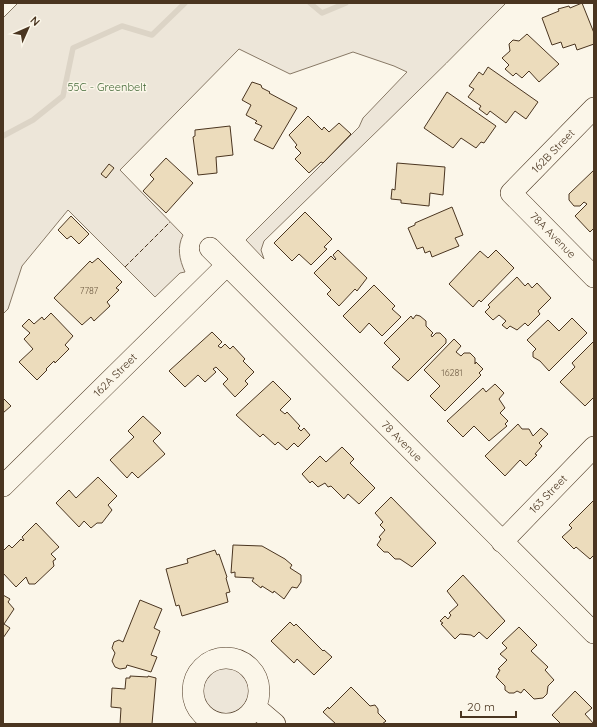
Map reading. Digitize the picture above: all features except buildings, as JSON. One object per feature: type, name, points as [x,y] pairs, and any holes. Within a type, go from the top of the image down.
[{"type":"street","name":"162B Street","points":[[511,193],[594,108]]},
{"type":"street","name":"78A Avenue","points":[[511,193],[594,276]]},
{"type":"street","name":"78 Avenue","points":[[210,248],[594,633]]},
{"type":"street","name":"162A Street","points":[[3,486],[227,264]]},
{"type":"street","name":"163 Street","points":[[502,542],[594,447]]},
{"type":"street","points":[[255,707],[275,724]]},
{"type":"green space","name":"55C - Greenbelt","points":[[18,3],[506,3],[264,241],[261,250],[264,259],[246,240],[359,127],[363,118],[407,72],[353,52],[290,74],[239,49],[120,170],[183,235],[179,249],[181,262],[185,272],[180,273],[155,297],[68,210],[22,266],[8,309],[3,314],[3,18]]},
{"type":"green space","points":[[221,664],[231,664],[241,668],[249,676],[253,686],[253,696],[249,706],[241,714],[231,718],[221,718],[211,714],[203,706],[199,696],[199,686],[203,676],[211,668]]},
{"type":"waterway","points":[[3,136],[33,120],[63,96],[73,48],[122,26],[152,35],[185,3]]},
{"type":"waterway","points":[[310,3],[322,13],[346,3]]},
{"type":"fence","points":[[125,267],[170,222]]}]
